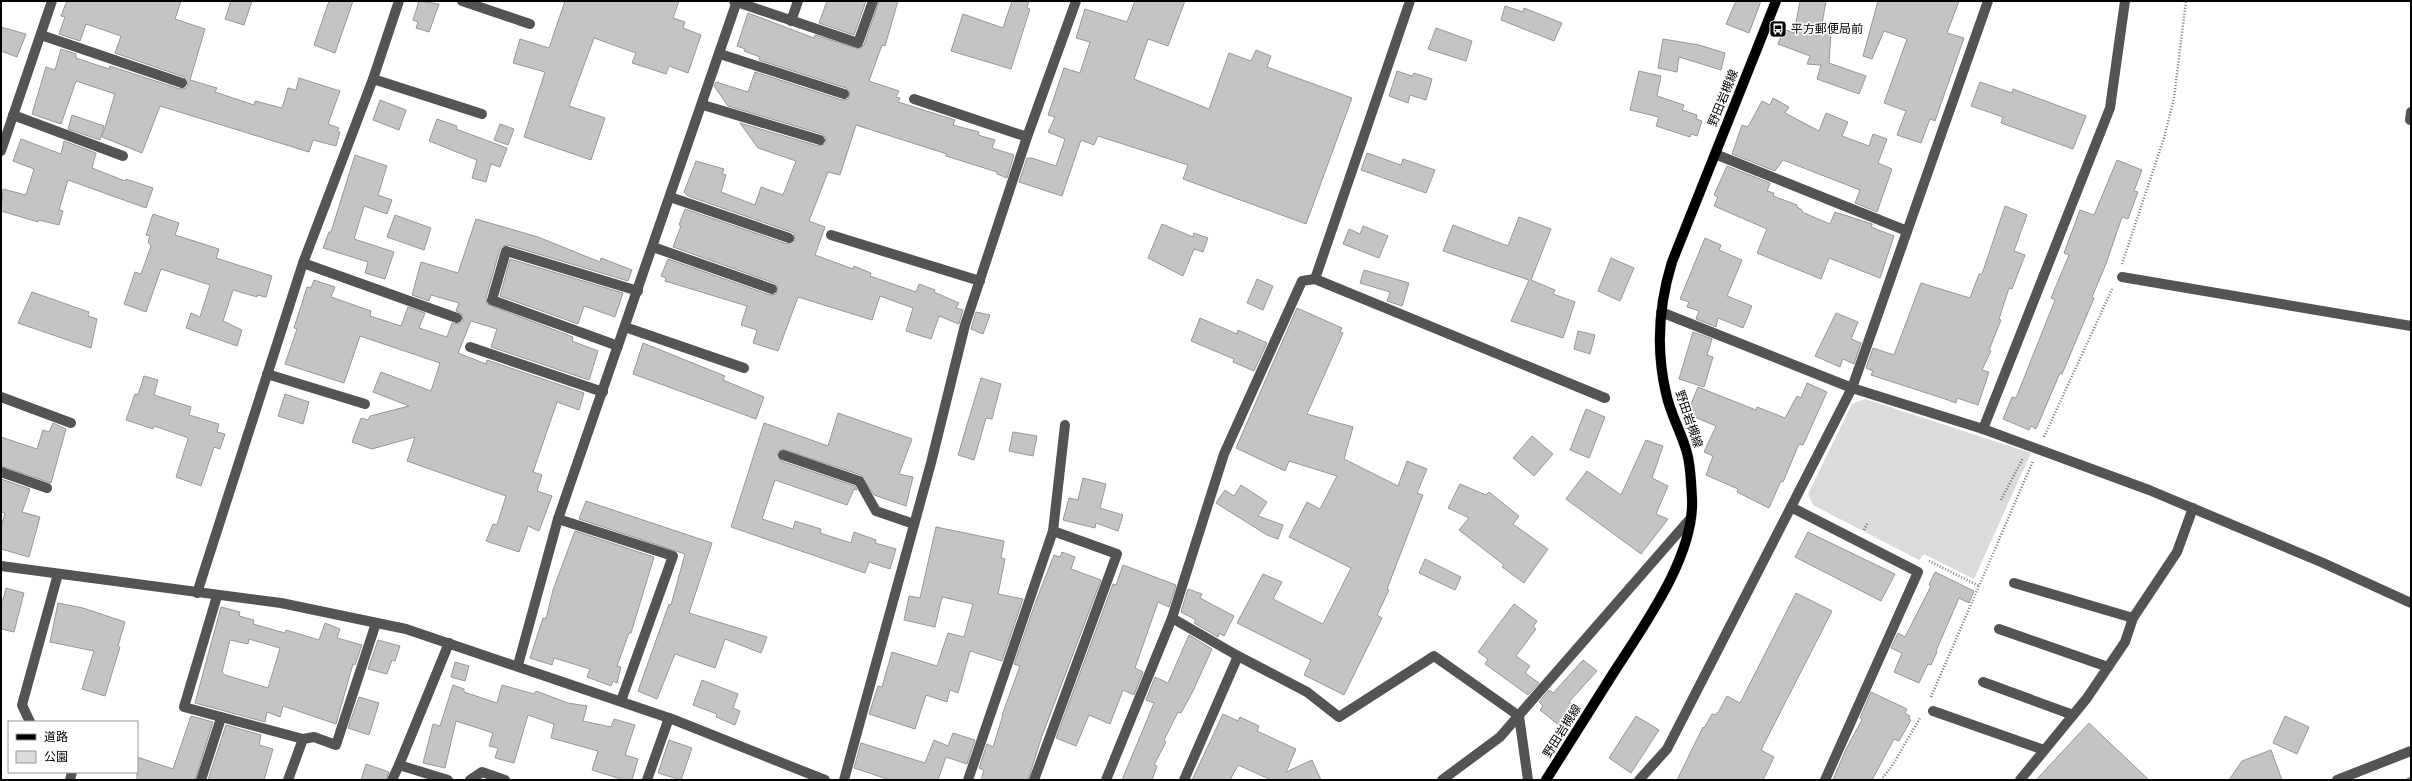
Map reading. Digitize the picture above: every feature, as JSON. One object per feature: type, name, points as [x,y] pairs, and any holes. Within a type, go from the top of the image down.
[{"type":"main road","name":"野田岩槻線","points":[[1546,780],[1661,598],[1679,559],[1690,519],[1692,500],[1688,454],[1666,394],[1660,349],[1661,312],[1666,282],[1672,262],[1776,1]]},
{"type":"street","points":[[1,151],[52,1]]},
{"type":"street","points":[[197,593],[303,262],[373,79],[399,1]]},
{"type":"street","points":[[462,1],[530,24]]},
{"type":"street","points":[[518,665],[558,519],[703,105],[736,1],[858,43],[873,1]]},
{"type":"street","points":[[791,20],[798,1]]},
{"type":"street","points":[[844,780],[914,524],[965,325],[1027,137],[1076,1]]},
{"type":"street","points":[[1315,279],[1410,1]]},
{"type":"street","points":[[1639,780],[1668,749],[1852,388],[1988,1]]},
{"type":"street","points":[[1983,429],[2110,108],[2125,1]]},
{"type":"street","points":[[41,35],[182,83]]},
{"type":"street","points":[[720,54],[844,94]]},
{"type":"street","points":[[373,79],[482,114]]},
{"type":"street","points":[[914,99],[1027,137]]},
{"type":"street","points":[[703,105],[820,140]]},
{"type":"street","points":[[13,115],[123,156]]},
{"type":"street","points":[[1715,154],[1907,231]]},
{"type":"street","points":[[670,197],[789,238]]},
{"type":"street","points":[[831,235],[980,282]]},
{"type":"street","points":[[654,247],[772,289]]},
{"type":"street","points":[[618,346],[492,300],[506,251],[638,291]]},
{"type":"street","points":[[303,262],[457,318]]},
{"type":"street","points":[[2119,277],[2411,326]]},
{"type":"street","points":[[1106,780],[1172,618],[1224,454],[1302,280],[1315,279],[1605,398]]},
{"type":"street","points":[[1661,312],[1852,388],[1983,429],[2149,490],[2321,562],[2411,603]]},
{"type":"street","points":[[625,327],[744,368]]},
{"type":"street","points":[[470,347],[603,392]]},
{"type":"street","points":[[267,374],[364,404]]},
{"type":"street","points":[[1,397],[71,423]]},
{"type":"street","points":[[968,780],[1053,531],[1065,425]]},
{"type":"street","points":[[782,455],[859,481],[876,511],[914,524]]},
{"type":"street","points":[[1,472],[47,488]]},
{"type":"street","points":[[1791,507],[1918,572],[1825,780]]},
{"type":"street","points":[[2020,780],[2073,715],[2125,642],[2133,618],[2176,552],[2193,508]]},
{"type":"street","points":[[558,519],[673,556],[620,701]]},
{"type":"street","points":[[1442,780],[1500,737],[1690,519]]},
{"type":"street","points":[[1034,780],[1117,554],[1053,531]]},
{"type":"street","points":[[1,566],[281,604],[406,629],[518,665],[669,718],[825,780]]},
{"type":"street","points":[[30,721],[22,705],[58,574]]},
{"type":"street","points":[[2014,583],[2133,618]]},
{"type":"street","points":[[217,596],[184,707],[303,739],[314,737],[336,745],[376,623]]},
{"type":"street","points":[[1172,618],[1238,656],[1307,692],[1339,717],[1434,656],[1519,716],[1528,780]]},
{"type":"street","points":[[1999,629],[2108,667]]},
{"type":"street","points":[[392,780],[449,643]]},
{"type":"street","points":[[1184,780],[1238,656]]},
{"type":"street","points":[[1984,682],[2073,715]]},
{"type":"street","points":[[1928,709],[2044,750]]},
{"type":"street","points":[[201,780],[221,718]]},
{"type":"street","points":[[647,780],[669,718]]},
{"type":"street","points":[[288,780],[303,739]]},
{"type":"street","points":[[2337,780],[2411,751]]},
{"type":"street","points":[[399,765],[448,780]]},
{"type":"street","points":[[470,780],[482,772],[505,780]]},
{"type":"path","points":[[2001,500],[2033,448],[2119,277],[2164,138],[2174,98],[2186,1]]},
{"type":"path","points":[[1881,780],[1892,766],[1928,709],[1979,586],[2033,448]]},
{"type":"path","points":[[1918,572],[1925,559],[1979,586]]},
{"type":"green space","points":[[1865,399],[2031,453],[1974,579],[1924,554],[1919,560],[1813,505],[1808,494],[1852,404]]},
{"type":"building","points":[[67,1],[181,1],[175,19],[205,29],[190,80],[217,88],[215,92],[254,105],[255,101],[282,108],[288,88],[296,90],[299,78],[340,91],[328,124],[339,128],[337,131],[340,132],[336,146],[313,140],[309,152],[160,106],[142,153],[102,137],[115,94],[76,81],[61,124],[32,114],[46,67],[55,70],[61,49],[76,54],[76,58],[109,69],[110,66],[180,89],[186,88],[188,85],[184,77],[115,53],[121,36],[86,24],[80,41],[59,34],[65,17],[61,16]]},
{"type":"building","points":[[231,1],[252,1],[244,25],[225,19]]},
{"type":"building","points":[[329,1],[353,1],[335,53],[314,45]]},
{"type":"building","points":[[419,1],[439,4],[429,32],[416,28],[418,22],[413,20]]},
{"type":"building","points":[[565,1],[679,1],[673,18],[685,22],[683,28],[701,35],[688,73],[669,66],[666,74],[632,63],[636,53],[594,38],[569,106],[605,118],[591,160],[524,137],[545,72],[513,63],[520,39],[549,48]]},
{"type":"building","points":[[827,1],[866,1],[854,35],[819,23]]},
{"type":"building","points":[[879,1],[898,1],[885,46],[882,45],[869,81],[899,91],[896,97],[900,98],[898,102],[955,120],[953,125],[979,132],[978,135],[995,140],[992,148],[1014,155],[1007,178],[997,174],[997,172],[946,156],[947,154],[856,125],[840,175],[828,172],[809,221],[825,227],[815,255],[853,269],[854,266],[871,273],[870,276],[916,292],[919,284],[935,290],[934,292],[959,303],[956,308],[963,310],[959,324],[939,316],[931,339],[906,331],[913,308],[880,296],[872,320],[798,297],[778,351],[753,343],[757,330],[741,325],[747,306],[665,281],[666,278],[661,276],[668,259],[770,295],[776,294],[778,288],[774,283],[673,247],[681,226],[679,225],[685,209],[787,244],[795,240],[794,233],[688,196],[684,192],[696,161],[724,169],[722,174],[726,175],[721,192],[755,205],[761,187],[783,195],[796,161],[758,148],[740,123],[818,146],[825,144],[826,138],[822,134],[728,106],[714,86],[716,82],[748,92],[755,72],[842,100],[848,99],[850,93],[846,88],[759,60],[760,57],[744,51],[745,49],[737,46],[748,13],[814,38],[815,35],[859,49],[864,45]]},
{"type":"building","points":[[1012,1],[1029,1],[1027,8],[1030,9],[1011,69],[951,51],[963,14],[1003,28]]},
{"type":"building","points":[[1135,1],[1185,1],[1168,46],[1148,39],[1134,79],[1209,109],[1229,53],[1251,61],[1256,50],[1271,56],[1267,67],[1352,98],[1306,224],[1183,179],[1188,165],[1098,136],[1094,145],[1081,140],[1062,196],[1019,182],[1027,158],[1032,158],[1056,166],[1065,139],[1048,132],[1055,117],[1048,115],[1064,68],[1080,73],[1090,42],[1076,38],[1085,9],[1127,22]]},
{"type":"building","points":[[1736,1],[1761,1],[1749,33],[1726,24]]},
{"type":"building","points":[[1800,1],[1826,1],[1821,30],[1831,31],[1829,63],[1866,76],[1859,94],[1817,79],[1821,65],[1807,64],[1810,56],[1778,44],[1784,29],[1794,33]]},
{"type":"building","points":[[1878,1],[1959,1],[1947,33],[1964,38],[1935,121],[1930,119],[1921,143],[1897,135],[1906,111],[1884,103],[1907,39],[1884,31],[1872,59],[1863,56]]},
{"type":"building","points":[[1505,6],[1523,12],[1524,8],[1562,23],[1554,41],[1501,20]]},
{"type":"building","points":[[1,27],[26,34],[17,57],[1,51]]},
{"type":"building","points":[[1436,28],[1472,41],[1466,61],[1428,49]]},
{"type":"building","points":[[1663,39],[1699,45],[1725,53],[1721,70],[1679,57],[1677,72],[1658,68]]},
{"type":"building","points":[[1397,71],[1412,76],[1414,73],[1432,79],[1426,100],[1410,95],[1408,103],[1389,96]]},
{"type":"building","points":[[1639,71],[1661,76],[1657,96],[1684,105],[1682,110],[1697,115],[1696,119],[1702,121],[1697,136],[1691,134],[1690,137],[1656,126],[1659,117],[1630,110]]},
{"type":"building","points":[[1980,82],[2012,93],[2013,89],[2086,116],[2073,149],[2001,123],[2003,117],[1971,106]]},
{"type":"building","points":[[1773,98],[1789,107],[1785,113],[1819,131],[1826,113],[1848,122],[1842,136],[1869,146],[1873,134],[1887,139],[1878,163],[1892,169],[1877,212],[1855,203],[1860,190],[1783,160],[1775,171],[1732,154],[1742,125],[1748,127],[1762,101],[1770,105]]},
{"type":"building","points":[[380,100],[406,110],[399,130],[373,120]]},
{"type":"building","points":[[72,115],[104,126],[100,140],[68,129]]},
{"type":"building","points":[[437,119],[457,126],[456,129],[507,148],[500,167],[491,164],[486,182],[472,178],[477,160],[429,141]]},
{"type":"building","points":[[500,124],[514,129],[508,145],[494,140]]},
{"type":"building","points":[[21,139],[61,154],[64,141],[96,153],[92,168],[125,181],[126,179],[153,188],[146,208],[68,180],[59,210],[63,211],[59,225],[39,220],[38,222],[1,211],[3,189],[26,195],[34,169],[13,161]]},
{"type":"building","points":[[1367,153],[1401,165],[1403,159],[1435,170],[1426,193],[1361,170]]},
{"type":"building","points":[[355,155],[387,166],[378,195],[392,200],[387,214],[364,206],[354,239],[394,252],[385,279],[365,273],[368,262],[323,248],[329,232],[331,232]]},
{"type":"building","points":[[2117,160],[2142,170],[2134,191],[2138,192],[2128,219],[2122,217],[2106,264],[2092,297],[2094,298],[2062,374],[2060,373],[2036,429],[2031,426],[2029,430],[2003,419],[2012,397],[2016,398],[2055,300],[2051,298],[2069,255],[2064,253],[2080,210],[2094,215]]},
{"type":"building","points":[[1727,166],[1770,183],[1767,191],[1774,193],[1773,196],[1797,205],[1802,212],[1830,224],[1835,212],[1872,224],[1871,227],[1894,236],[1880,278],[1829,258],[1821,279],[1757,253],[1767,229],[1714,206],[1718,197],[1714,195]]},
{"type":"building","points":[[2005,206],[2027,215],[2014,251],[2025,255],[2012,289],[2009,288],[1999,319],[2001,320],[1989,350],[1991,351],[1982,370],[1989,372],[1978,405],[1957,398],[1956,403],[1871,375],[1873,371],[1866,368],[1873,348],[1894,355],[1921,283],[1970,298],[1979,274],[1982,274]]},
{"type":"building","points":[[153,214],[179,223],[175,235],[219,249],[216,258],[272,276],[266,297],[257,295],[257,297],[233,290],[223,321],[242,330],[237,346],[186,328],[191,313],[200,317],[210,285],[161,269],[146,312],[124,304],[135,272],[141,274],[151,246],[148,242],[150,236],[146,235]]},
{"type":"building","points":[[395,215],[431,228],[424,250],[387,237]]},
{"type":"building","points":[[1519,217],[1551,229],[1531,280],[1555,290],[1553,294],[1575,302],[1563,338],[1511,321],[1529,280],[1443,251],[1453,225],[1508,246]]},
{"type":"building","points":[[476,219],[538,237],[600,262],[601,258],[632,270],[628,281],[508,245],[502,246],[500,249],[486,298],[487,304],[573,337],[572,341],[598,351],[589,380],[491,347],[497,329],[471,321],[458,353],[486,364],[487,360],[584,393],[579,410],[557,402],[533,472],[542,475],[537,491],[552,496],[539,531],[528,526],[519,552],[486,541],[493,524],[497,525],[506,496],[407,461],[415,437],[372,449],[352,442],[361,418],[368,420],[370,416],[409,406],[373,392],[381,372],[431,391],[440,363],[360,336],[344,383],[285,364],[297,329],[294,328],[307,287],[311,288],[314,280],[335,287],[331,297],[371,311],[370,316],[401,326],[408,307],[425,313],[419,328],[447,337],[452,323],[459,324],[463,321],[462,314],[456,311],[459,303],[431,295],[429,301],[412,295],[421,262],[458,273]]},
{"type":"building","points":[[1162,224],[1193,237],[1194,233],[1208,238],[1203,252],[1194,249],[1183,276],[1148,258]]},
{"type":"building","points":[[1363,226],[1388,236],[1379,258],[1343,244],[1349,229],[1360,234]]},
{"type":"building","points":[[1705,238],[1721,245],[1719,250],[1742,260],[1727,296],[1752,306],[1743,328],[1718,318],[1716,327],[1696,319],[1699,311],[1687,307],[1689,302],[1680,299]]},
{"type":"building","points":[[1611,258],[1634,268],[1620,301],[1598,291]]},
{"type":"building","points":[[510,259],[623,293],[615,317],[584,306],[578,324],[500,296]]},
{"type":"building","points":[[1364,270],[1409,283],[1402,306],[1387,301],[1390,292],[1360,283]]},
{"type":"building","points":[[1257,279],[1273,286],[1263,310],[1247,303]]},
{"type":"building","points":[[32,292],[89,312],[88,316],[97,319],[91,348],[18,323]]},
{"type":"building","points":[[1297,308],[1342,328],[1340,332],[1343,333],[1307,414],[1353,427],[1344,459],[1398,486],[1407,461],[1427,469],[1417,493],[1423,495],[1387,589],[1389,590],[1377,615],[1382,618],[1344,695],[1304,675],[1311,660],[1237,623],[1263,574],[1282,582],[1273,599],[1323,624],[1351,568],[1289,537],[1307,502],[1320,509],[1337,476],[1289,461],[1285,471],[1236,448]]},
{"type":"building","points":[[976,312],[990,315],[983,334],[971,329]]},
{"type":"building","points":[[1836,313],[1858,322],[1851,339],[1861,343],[1854,364],[1843,359],[1840,367],[1815,356]]},
{"type":"building","points":[[1200,318],[1237,334],[1238,330],[1267,343],[1254,371],[1233,362],[1234,359],[1191,341]]},
{"type":"building","points":[[1578,331],[1595,335],[1590,354],[1574,349]]},
{"type":"building","points":[[1693,332],[1712,339],[1707,355],[1713,357],[1704,387],[1679,379]]},
{"type":"building","points":[[643,343],[725,376],[723,380],[764,397],[756,419],[633,374]]},
{"type":"building","points":[[144,376],[158,380],[154,395],[191,407],[189,415],[219,424],[217,432],[225,434],[220,449],[214,447],[201,486],[176,477],[188,439],[186,437],[154,426],[153,429],[126,420],[135,394],[138,395]]},
{"type":"building","points":[[981,378],[1001,384],[992,419],[986,418],[974,460],[958,455]]},
{"type":"building","points":[[1807,383],[1827,392],[1803,445],[1799,444],[1783,482],[1781,481],[1769,508],[1737,492],[1738,489],[1706,475],[1713,456],[1704,452],[1716,426],[1687,414],[1698,387],[1756,410],[1757,407],[1785,418],[1797,396],[1801,398]]},
{"type":"building","points":[[285,394],[309,402],[303,424],[278,416]]},
{"type":"building","points":[[1586,409],[1605,417],[1589,458],[1570,450]]},
{"type":"building","points":[[838,413],[912,439],[899,474],[913,477],[906,506],[874,495],[861,475],[782,449],[777,453],[781,461],[855,486],[857,490],[854,489],[847,505],[775,480],[762,519],[793,529],[795,521],[821,529],[820,533],[851,543],[854,532],[876,540],[875,543],[896,549],[890,569],[869,562],[865,573],[731,527],[764,423],[828,446]]},
{"type":"building","points":[[53,423],[66,429],[51,483],[1,466],[1,437],[37,449],[43,430],[49,432]]},
{"type":"building","points":[[1013,432],[1037,436],[1033,456],[1009,451]]},
{"type":"building","points":[[1532,436],[1553,454],[1534,476],[1513,458]]},
{"type":"building","points":[[1646,440],[1663,446],[1652,478],[1668,486],[1656,514],[1668,519],[1641,554],[1566,499],[1587,471],[1621,495]]},
{"type":"building","points":[[1083,478],[1106,484],[1100,508],[1123,515],[1118,531],[1096,523],[1095,528],[1063,520],[1069,498],[1078,500]]},
{"type":"building","points":[[1,479],[30,489],[22,512],[40,517],[29,557],[1,549],[1,527],[5,513],[1,512]]},
{"type":"building","points":[[1460,484],[1486,495],[1489,492],[1519,516],[1513,524],[1548,549],[1524,583],[1502,567],[1504,565],[1459,530],[1469,518],[1448,508]]},
{"type":"building","points":[[1241,485],[1267,502],[1258,516],[1283,525],[1278,539],[1267,535],[1216,503],[1225,490],[1234,496]]},
{"type":"building","points":[[586,501],[712,543],[689,613],[767,637],[761,653],[725,639],[715,668],[675,654],[657,699],[638,691],[669,604],[671,605],[685,554],[579,519]]},
{"type":"building","points":[[936,527],[1004,541],[1001,558],[1005,559],[998,594],[1023,599],[1002,661],[970,651],[958,693],[950,690],[947,702],[926,695],[915,729],[869,714],[878,686],[882,687],[892,652],[937,666],[948,633],[964,637],[973,604],[942,597],[935,627],[904,620],[909,596],[920,598]]},
{"type":"building","points":[[575,531],[654,557],[631,633],[629,633],[617,666],[621,667],[617,683],[613,681],[611,686],[587,677],[590,669],[554,658],[552,665],[530,658],[543,618],[546,619],[553,590]]},
{"type":"building","points":[[1808,532],[1895,574],[1881,601],[1795,557]]},
{"type":"building","points":[[1062,552],[1075,557],[1071,569],[1101,580],[1042,736],[1028,780],[981,780],[984,770],[979,768],[987,744],[993,747],[1002,715],[1020,666],[1014,664],[1036,601],[1054,555],[1060,557]]},
{"type":"building","points":[[1425,559],[1461,577],[1455,590],[1419,573]]},
{"type":"building","points":[[1123,565],[1176,585],[1169,607],[1158,602],[1135,668],[1143,672],[1134,695],[1123,690],[1110,724],[1089,715],[1076,746],[1056,738],[1113,584],[1116,585]]},
{"type":"building","points":[[1935,572],[1974,591],[1969,603],[1959,598],[1931,665],[1928,664],[1919,683],[1894,672],[1902,653],[1891,648],[1898,633],[1905,637],[1931,586],[1929,585]]},
{"type":"building","points":[[6,588],[24,593],[14,632],[1,629],[1,600],[3,600]]},
{"type":"building","points":[[1188,589],[1202,594],[1200,598],[1234,616],[1224,636],[1219,633],[1218,637],[1194,623],[1196,620],[1181,612]]},
{"type":"building","points":[[1796,593],[1832,611],[1761,750],[1774,757],[1763,780],[1677,780],[1703,727],[1704,728],[1712,714],[1715,715],[1719,711],[1727,696],[1740,703]]},
{"type":"building","points":[[58,603],[83,608],[125,622],[118,646],[120,647],[105,696],[82,689],[94,651],[50,642]]},
{"type":"building","points":[[1514,604],[1537,621],[1533,627],[1536,629],[1516,656],[1530,666],[1525,673],[1539,683],[1528,695],[1485,664],[1488,659],[1478,652]]},
{"type":"building","points":[[221,607],[240,612],[239,616],[254,620],[253,624],[285,633],[286,630],[319,640],[325,623],[340,629],[337,638],[362,645],[355,665],[353,664],[336,724],[283,706],[280,717],[267,712],[265,722],[195,703]],"holes":[[[249,639],[280,648],[268,688],[225,675],[222,672],[230,640],[248,644]]]},
{"type":"building","points":[[1189,635],[1212,649],[1193,691],[1181,713],[1178,712],[1164,740],[1166,742],[1154,765],[1157,766],[1152,780],[1122,780],[1154,703],[1146,700],[1155,677],[1168,683]]},
{"type":"building","points":[[378,640],[400,646],[395,661],[392,660],[387,674],[368,669]]},
{"type":"building","points":[[1583,660],[1597,671],[1569,702],[1575,707],[1560,726],[1540,710],[1543,706],[1539,702],[1549,690],[1553,693]]},
{"type":"building","points":[[455,662],[469,666],[465,681],[451,677]]},
{"type":"building","points":[[702,680],[738,694],[733,708],[740,711],[735,725],[716,717],[717,714],[693,705]]},
{"type":"building","points":[[453,685],[464,689],[464,692],[497,703],[502,685],[534,694],[536,691],[568,703],[587,706],[583,721],[611,727],[614,719],[635,725],[625,755],[638,759],[632,780],[624,780],[592,770],[598,751],[551,738],[554,724],[528,715],[514,763],[495,758],[498,748],[489,746],[493,733],[456,721],[445,768],[423,763],[433,724],[440,726]]},
{"type":"building","points":[[1871,692],[1907,709],[1905,713],[1910,716],[1909,719],[1911,720],[1899,741],[1894,739],[1872,780],[1833,780],[1846,749],[1862,720],[1860,718]]},
{"type":"building","points":[[359,697],[379,703],[369,735],[348,728]]},
{"type":"building","points":[[1223,714],[1238,721],[1240,717],[1259,726],[1257,731],[1296,749],[1286,772],[1312,760],[1321,780],[1267,780],[1269,779],[1238,765],[1230,780],[1192,780]]},
{"type":"building","points":[[191,716],[213,722],[195,780],[137,780],[138,757],[173,769]]},
{"type":"building","points":[[1636,716],[1659,730],[1631,773],[1609,758]]},
{"type":"building","points":[[2285,716],[2309,727],[2297,754],[2273,743]]},
{"type":"building","points":[[2089,723],[2149,780],[2036,780]]},
{"type":"building","points":[[226,725],[261,735],[259,745],[273,749],[264,780],[208,780]]},
{"type":"building","points":[[953,733],[975,740],[967,764],[946,757],[938,780],[890,780],[854,768],[861,743],[925,763],[934,740],[948,746]]},
{"type":"building","points":[[669,740],[692,748],[681,780],[658,773]]},
{"type":"building","points":[[2271,750],[2282,780],[2229,780],[2242,761]]},
{"type":"building","points":[[366,764],[389,772],[386,780],[361,780]]},
{"type":"place","name":"平方郵便局前","points":[[1778,29]]}]
